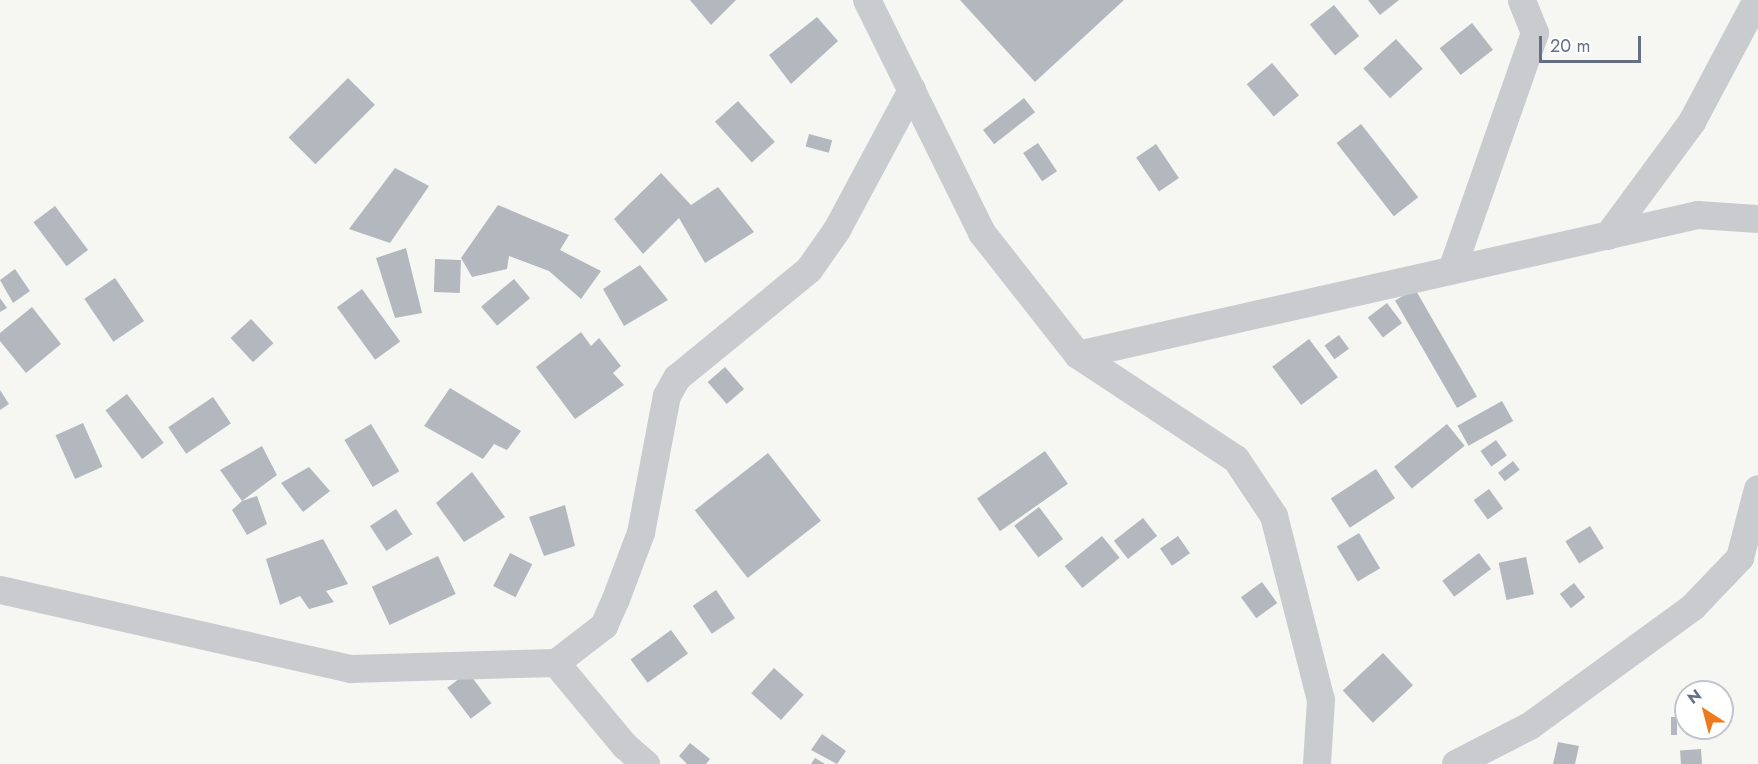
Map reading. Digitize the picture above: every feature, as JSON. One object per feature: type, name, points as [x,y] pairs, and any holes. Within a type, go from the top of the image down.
[{"type":"street","points":[[867,0],[982,233],[1078,355],[1236,459],[1274,516],[1321,700],[1317,764]]},
{"type":"street","points":[[1452,270],[1534,33],[1522,0]]},
{"type":"street","points":[[1608,236],[1692,122],[1757,0]]},
{"type":"street","points":[[0,591],[351,669],[556,663],[604,626],[616,599],[640,533],[668,396],[677,378],[809,270],[837,230],[912,90]]},
{"type":"street","points":[[1078,355],[1698,215],[1758,219]]},
{"type":"street","points":[[1456,764],[1530,726],[1693,607],[1740,558],[1758,489]]},
{"type":"street","points":[[556,663],[625,746],[646,764]]},
{"type":"building","points":[[690,0],[736,0],[711,25]]},
{"type":"building","points":[[960,0],[1124,0],[1035,82]]},
{"type":"building","points":[[1368,0],[1399,0],[1380,15]]},
{"type":"building","points":[[1334,5],[1359,36],[1335,56],[1310,25]]},
{"type":"building","points":[[817,17],[838,41],[791,84],[769,55]]},
{"type":"building","points":[[1472,23],[1493,50],[1461,75],[1440,48]]},
{"type":"building","points":[[1396,39],[1423,69],[1390,98],[1363,68]]},
{"type":"building","points":[[1272,63],[1299,95],[1274,116],[1247,84]]},
{"type":"building","points":[[348,78],[375,105],[315,164],[289,137]]},
{"type":"building","points":[[1024,98],[1035,112],[994,144],[983,130]]},
{"type":"building","points":[[738,101],[775,142],[752,163],[715,122]]},
{"type":"building","points":[[1361,124],[1418,197],[1394,216],[1337,143]]},
{"type":"building","points":[[809,134],[832,140],[829,153],[806,147]]},
{"type":"building","points":[[1038,143],[1057,171],[1042,181],[1023,153]]},
{"type":"building","points":[[1156,144],[1179,178],[1159,191],[1136,157]]},
{"type":"building","points":[[395,168],[429,186],[390,243],[349,229]]},
{"type":"building","points":[[661,173],[691,205],[718,187],[754,232],[705,263],[679,218],[643,254],[614,219]]},
{"type":"building","points":[[498,205],[569,235],[560,250],[601,271],[581,299],[549,271],[509,256],[507,269],[472,277],[461,258]]},
{"type":"building","points":[[55,206],[88,250],[67,266],[33,222]]},
{"type":"building","points":[[406,248],[422,313],[395,318],[376,258]]},
{"type":"building","points":[[435,259],[461,260],[460,293],[434,292]]},
{"type":"building","points":[[640,265],[668,300],[624,326],[603,289]]},
{"type":"building","points":[[15,269],[30,291],[13,303],[0,280]]},
{"type":"building","points":[[115,278],[144,321],[113,342],[84,299]]},
{"type":"building","points":[[514,279],[530,298],[497,326],[481,307]]},
{"type":"building","points":[[362,289],[400,342],[375,360],[337,307]]},
{"type":"building","points":[[1415,289],[1477,396],[1457,408],[1395,300]]},
{"type":"building","points":[[0,298],[7,308],[0,312]]},
{"type":"building","points":[[1387,303],[1402,323],[1383,337],[1368,317]]},
{"type":"building","points":[[32,307],[61,344],[26,373],[0,341],[0,333]]},
{"type":"building","points":[[251,319],[274,343],[253,362],[231,338]]},
{"type":"building","points":[[581,332],[591,346],[599,338],[621,366],[613,373],[624,385],[575,419],[536,367]]},
{"type":"building","points":[[1339,335],[1349,349],[1334,359],[1324,346]]},
{"type":"building","points":[[1309,339],[1338,377],[1301,405],[1272,367]]},
{"type":"building","points":[[725,367],[744,389],[727,404],[708,382]]},
{"type":"building","points":[[450,388],[521,431],[507,450],[494,444],[483,459],[424,426]]},
{"type":"building","points":[[0,390],[9,404],[0,410]]},
{"type":"building","points":[[127,394],[164,443],[142,459],[105,410]]},
{"type":"building","points":[[213,397],[231,424],[186,454],[168,427]]},
{"type":"building","points":[[1502,401],[1513,421],[1469,446],[1457,426]]},
{"type":"building","points":[[83,423],[103,467],[75,479],[56,435]]},
{"type":"building","points":[[371,424],[399,471],[373,487],[344,440]]},
{"type":"building","points":[[1447,424],[1465,446],[1412,489],[1394,467]]},
{"type":"building","points":[[1496,440],[1507,456],[1491,466],[1480,451]]},
{"type":"building","points":[[262,446],[277,475],[242,501],[220,470]]},
{"type":"building","points":[[1045,451],[1068,484],[1000,531],[977,499]]},
{"type":"building","points":[[768,453],[821,521],[748,578],[695,510]]},
{"type":"building","points":[[1513,461],[1520,470],[1505,481],[1498,473]]},
{"type":"building","points":[[309,467],[330,491],[303,512],[281,483]]},
{"type":"building","points":[[1376,469],[1395,498],[1350,528],[1331,498]]},
{"type":"building","points":[[472,472],[505,517],[464,542],[436,503]]},
{"type":"building","points":[[1489,489],[1503,508],[1488,520],[1474,500]]},
{"type":"building","points":[[257,496],[267,524],[247,535],[232,510],[242,501]]},
{"type":"building","points":[[565,505],[575,546],[544,556],[529,517]]},
{"type":"building","points":[[1039,507],[1063,539],[1038,558],[1014,526]]},
{"type":"building","points":[[396,509],[412,534],[386,551],[370,526]]},
{"type":"building","points":[[1143,518],[1157,536],[1128,559],[1114,541]]},
{"type":"building","points":[[1590,526],[1604,548],[1579,563],[1565,541]]},
{"type":"building","points":[[1359,533],[1380,568],[1358,582],[1337,546]]},
{"type":"building","points":[[1102,536],[1120,558],[1082,588],[1065,566]]},
{"type":"building","points":[[1178,536],[1190,553],[1172,566],[1160,549]]},
{"type":"building","points":[[323,539],[348,584],[326,591],[334,602],[309,609],[300,596],[280,605],[266,559]]},
{"type":"building","points":[[510,553],[532,564],[515,597],[493,586]]},
{"type":"building","points":[[1479,553],[1491,569],[1454,597],[1442,581]]},
{"type":"building","points":[[438,556],[456,594],[390,625],[372,587]]},
{"type":"building","points":[[1526,557],[1534,594],[1507,600],[1499,563]]},
{"type":"building","points":[[1262,582],[1277,603],[1256,618],[1241,597]]},
{"type":"building","points":[[1574,583],[1585,597],[1571,608],[1560,594]]},
{"type":"building","points":[[716,590],[735,618],[712,634],[693,606]]},
{"type":"building","points":[[671,630],[688,653],[648,683],[631,659]]},
{"type":"building","points":[[1383,653],[1413,685],[1373,723],[1343,691]]},
{"type":"building","points":[[774,668],[804,695],[781,720],[751,693]]},
{"type":"building","points":[[468,672],[491,703],[471,719],[447,688]]},
{"type":"building","points":[[1671,717],[1674,717],[1674,735],[1671,735]]},
{"type":"building","points":[[822,734],[846,751],[837,764],[811,750]]},
{"type":"building","points":[[1558,742],[1579,746],[1575,764],[1553,764]]},
{"type":"building","points":[[690,743],[710,759],[706,764],[687,764],[679,756]]},
{"type":"building","points":[[1701,749],[1702,764],[1681,764],[1680,750]]},
{"type":"building","points":[[815,758],[825,764],[811,764]]}]
